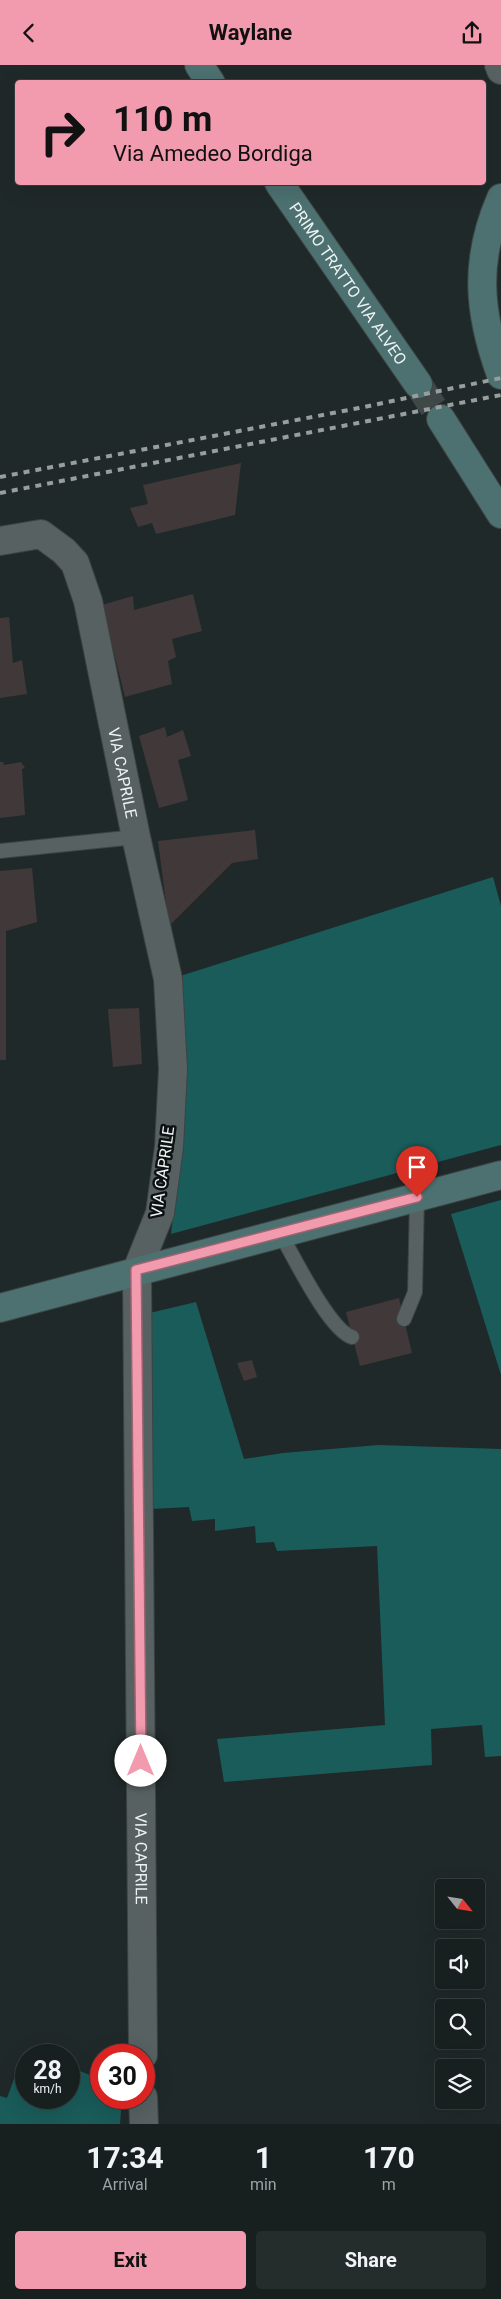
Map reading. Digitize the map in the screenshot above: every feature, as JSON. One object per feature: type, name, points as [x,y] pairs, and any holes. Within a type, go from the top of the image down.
[{"type":"street","points":[[199,65],[209,80]]},
{"type":"street","points":[[499,65],[501,70]]},
{"type":"street","name":"PRIMO TRATTO VIA ALVEO","points":[[280,185],[418,384]]},
{"type":"street","points":[[501,198],[487,239],[482,264],[484,311],[488,336],[501,375]]},
{"type":"street","points":[[441,419],[501,514]]},
{"type":"street","name":"VIA CAPRILE","points":[[0,541],[41,534],[64,551],[75,563],[88,601],[136,837],[168,979],[173,1069],[168,1147],[160,1213],[136,1270],[143,2044]]},
{"type":"street","points":[[0,1308],[136,1270],[501,1175]]},
{"type":"street","points":[[144,2109],[144,2124]]},
{"type":"lane","points":[[0,851],[136,837]]},
{"type":"lane","points":[[404,1319],[415,1292],[417,1197]]},
{"type":"lane","points":[[280,1233],[330,1319],[346,1335],[352,1337]]},
{"type":"shaded area","points":[[493,877],[501,906],[501,1145],[171,1234],[183,1133],[177,977]]},
{"type":"shaded area","points":[[501,1200],[501,1375],[451,1214]]},
{"type":"shaded area","points":[[196,1302],[244,1459],[283,1453],[379,1445],[501,1449],[501,1756],[485,1757],[482,1725],[431,1729],[432,1765],[224,1782],[217,1739],[385,1725],[377,1546],[277,1551],[274,1542],[256,1543],[255,1526],[215,1531],[215,1519],[192,1521],[189,1507],[151,1509],[141,1315]]},
{"type":"shaded area","points":[[80,2071],[90,2075],[90,2109],[121,2109],[120,2124],[0,2124],[0,2096],[7,2098],[15,2076],[15,2109],[80,2109]]},
{"type":"building","points":[[241,463],[235,515],[156,534],[152,523],[138,527],[130,508],[148,504],[143,485]]},
{"type":"building","points":[[193,594],[202,631],[172,639],[176,657],[168,661],[172,684],[125,697],[102,605],[133,596],[134,610]]},
{"type":"building","points":[[9,617],[13,663],[22,660],[27,694],[0,698],[0,618]]},
{"type":"building","points":[[165,727],[167,737],[183,730],[191,756],[178,760],[188,800],[159,808],[139,736]]},
{"type":"building","points":[[0,762],[3,762],[4,765],[21,762],[25,768],[22,769],[25,815],[0,818]]},
{"type":"building","points":[[255,830],[258,859],[232,863],[169,926],[158,841]]},
{"type":"building","points":[[32,868],[37,922],[6,931],[6,1060],[0,1060],[0,871]]},
{"type":"building","points":[[139,1008],[142,1064],[113,1067],[108,1009]]},
{"type":"building","points":[[399,1298],[412,1353],[360,1366],[346,1312]]},
{"type":"building","points":[[252,1360],[257,1377],[244,1381],[237,1363]]},
{"type":"tunnel","points":[[418,384],[441,419]]},
{"type":"railway","points":[[0,477],[359,408],[501,378]]},
{"type":"railway","points":[[0,493],[501,395]]},
{"type":"route","points":[[141,1761],[136,1270],[417,1197]]}]
